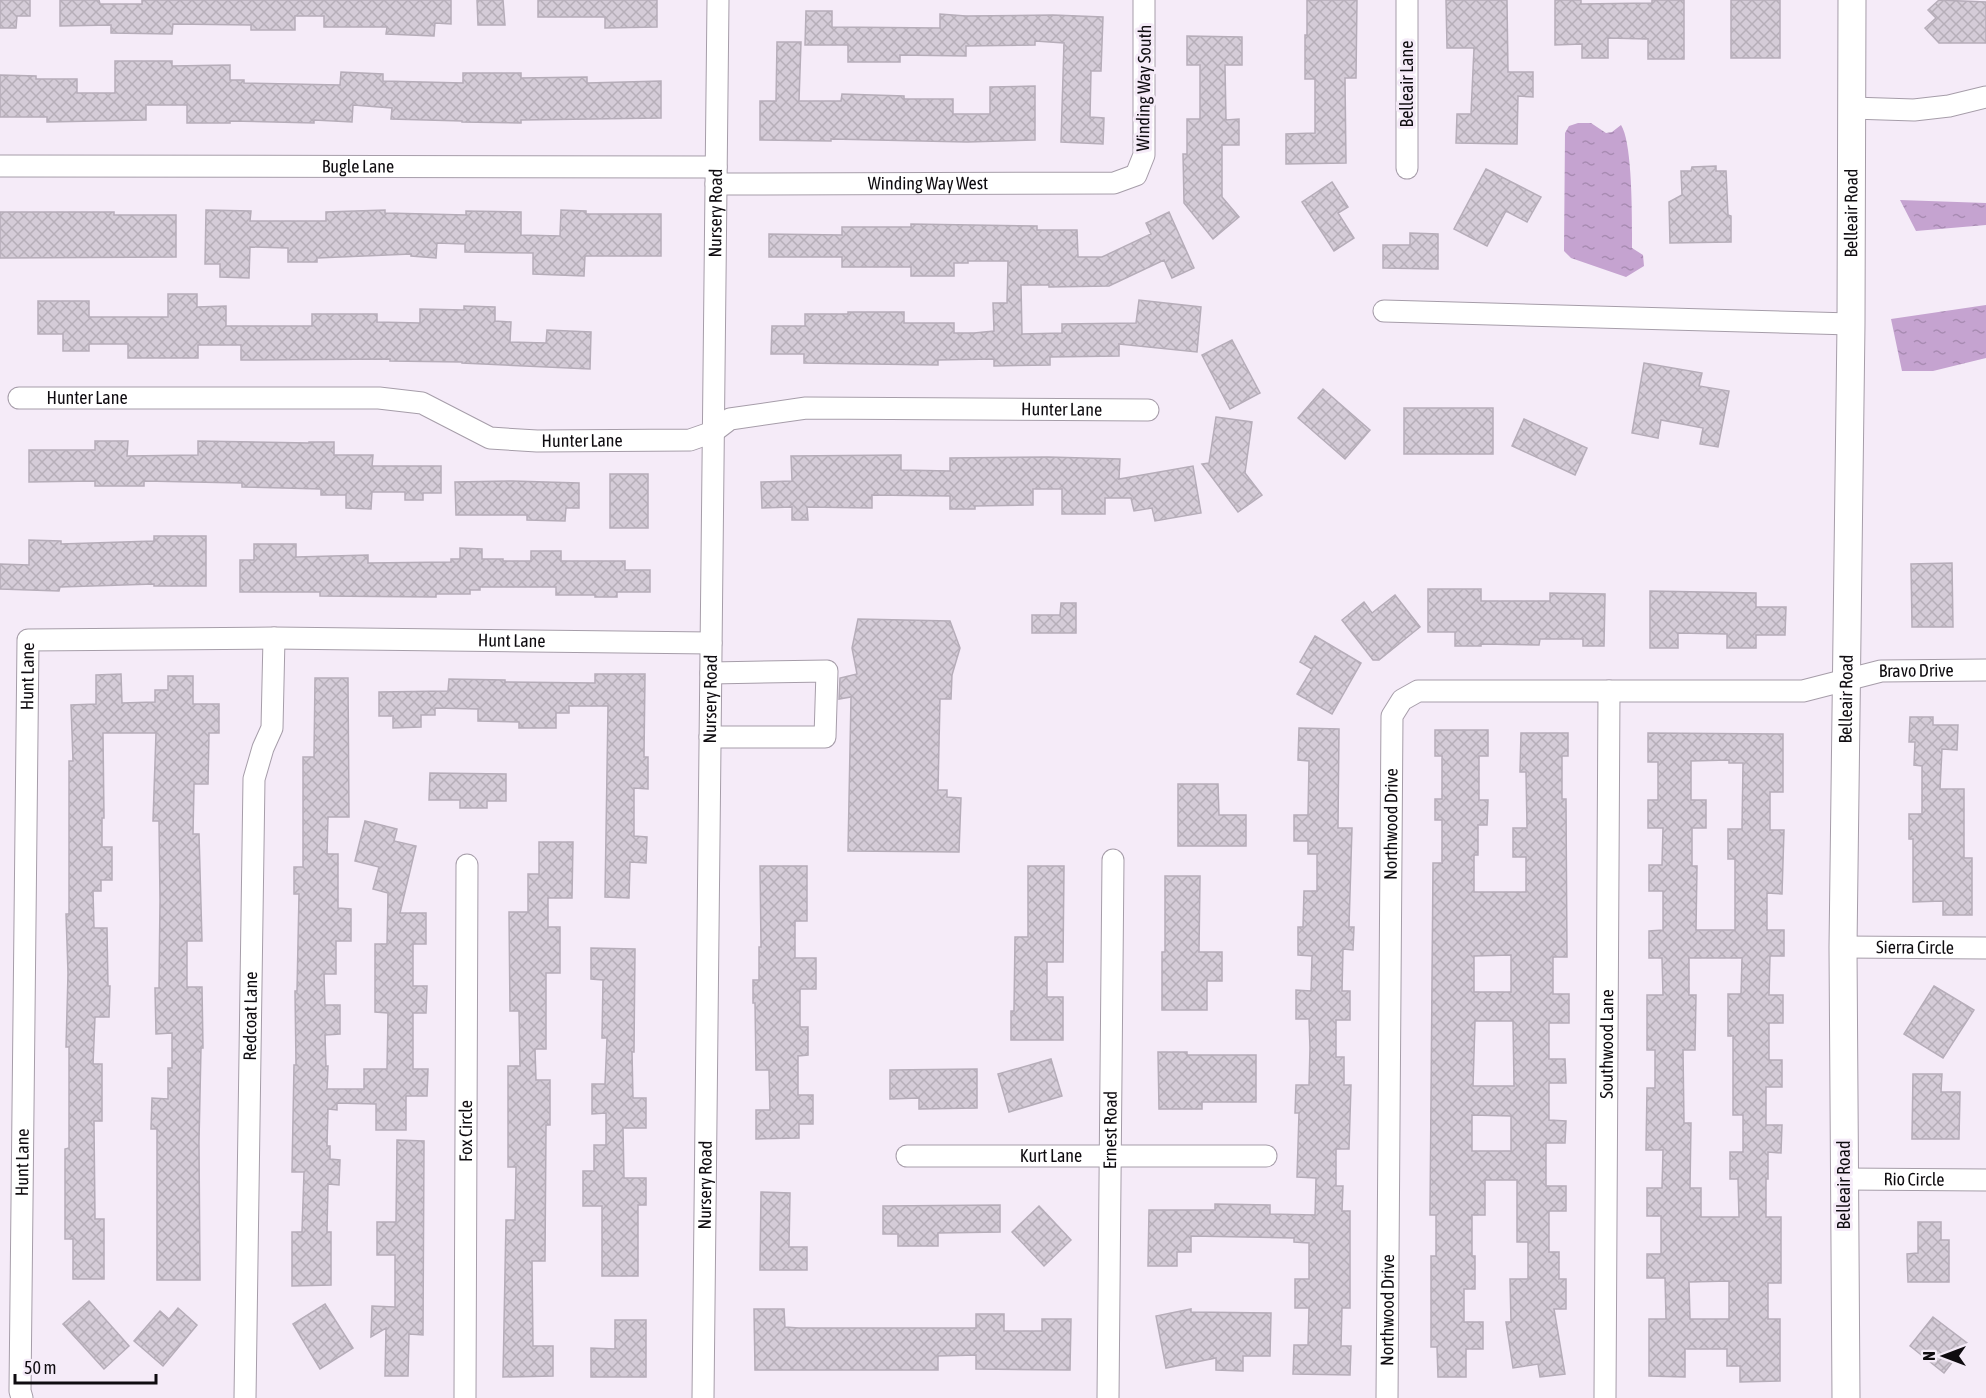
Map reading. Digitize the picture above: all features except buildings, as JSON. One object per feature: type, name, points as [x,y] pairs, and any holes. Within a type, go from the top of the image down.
[{"type":"main road","name":"Belleair Road","points":[[1846,1398],[1843,947],[1851,324],[1852,0]]},
{"type":"street","name":"Nursery Road","points":[[703,1398],[718,0]]},
{"type":"street","name":"Winding Way South","points":[[1136,175],[1144,155],[1144,0]]},
{"type":"street","name":"Belleair Lane","points":[[1407,0],[1407,168]]},
{"type":"street","points":[[1852,108],[1914,110],[1938,108],[1986,97]]},
{"type":"street","name":"Bugle Lane","points":[[0,166],[716,175]]},
{"type":"street","name":"Winding Way West","points":[[716,175],[1113,183],[1136,175]]},
{"type":"street","points":[[1384,311],[1851,324]]},
{"type":"street","name":"Hunter Lane","points":[[19,398],[379,398],[422,403],[490,438],[537,441],[690,440],[713,432],[730,419],[806,408],[1148,410]]},
{"type":"street","name":"Hunt Lane","points":[[22,1398],[20,1391],[28,640],[274,638],[711,643]]},
{"type":"street","name":"Redcoat Lane","points":[[245,1398],[254,779],[262,748],[272,728],[274,638]]},
{"type":"street","name":"Bravo Drive","points":[[1846,680],[1881,671],[1986,670]]},
{"type":"street","points":[[710,737],[825,737],[827,671],[711,673]]},
{"type":"street","name":"Northwood Drive","points":[[1387,1398],[1392,716],[1402,700],[1418,691],[1803,690],[1846,680]]},
{"type":"street","name":"Southwood Lane","points":[[1605,1398],[1609,691]]},
{"type":"street","name":"Ernest Road","points":[[1108,1398],[1113,860]]},
{"type":"street","name":"Fox Circle","points":[[465,1398],[467,865]]},
{"type":"street","name":"Sierra Circle","points":[[1843,947],[1986,948]]},
{"type":"street","name":"Kurt Lane","points":[[907,1156],[1266,1156]]},
{"type":"street","name":"Rio Circle","points":[[1844,1179],[1986,1180]]},
{"type":"water","points":[[1591,123],[1606,133],[1612,132],[1621,125],[1625,134],[1631,184],[1632,248],[1643,255],[1644,266],[1626,277],[1571,258],[1564,251],[1565,133],[1569,126]]},
{"type":"water","points":[[1900,200],[1986,203],[1986,225],[1916,231]]},
{"type":"water","points":[[1986,305],[1986,358],[1933,371],[1902,371],[1891,319]]}]
